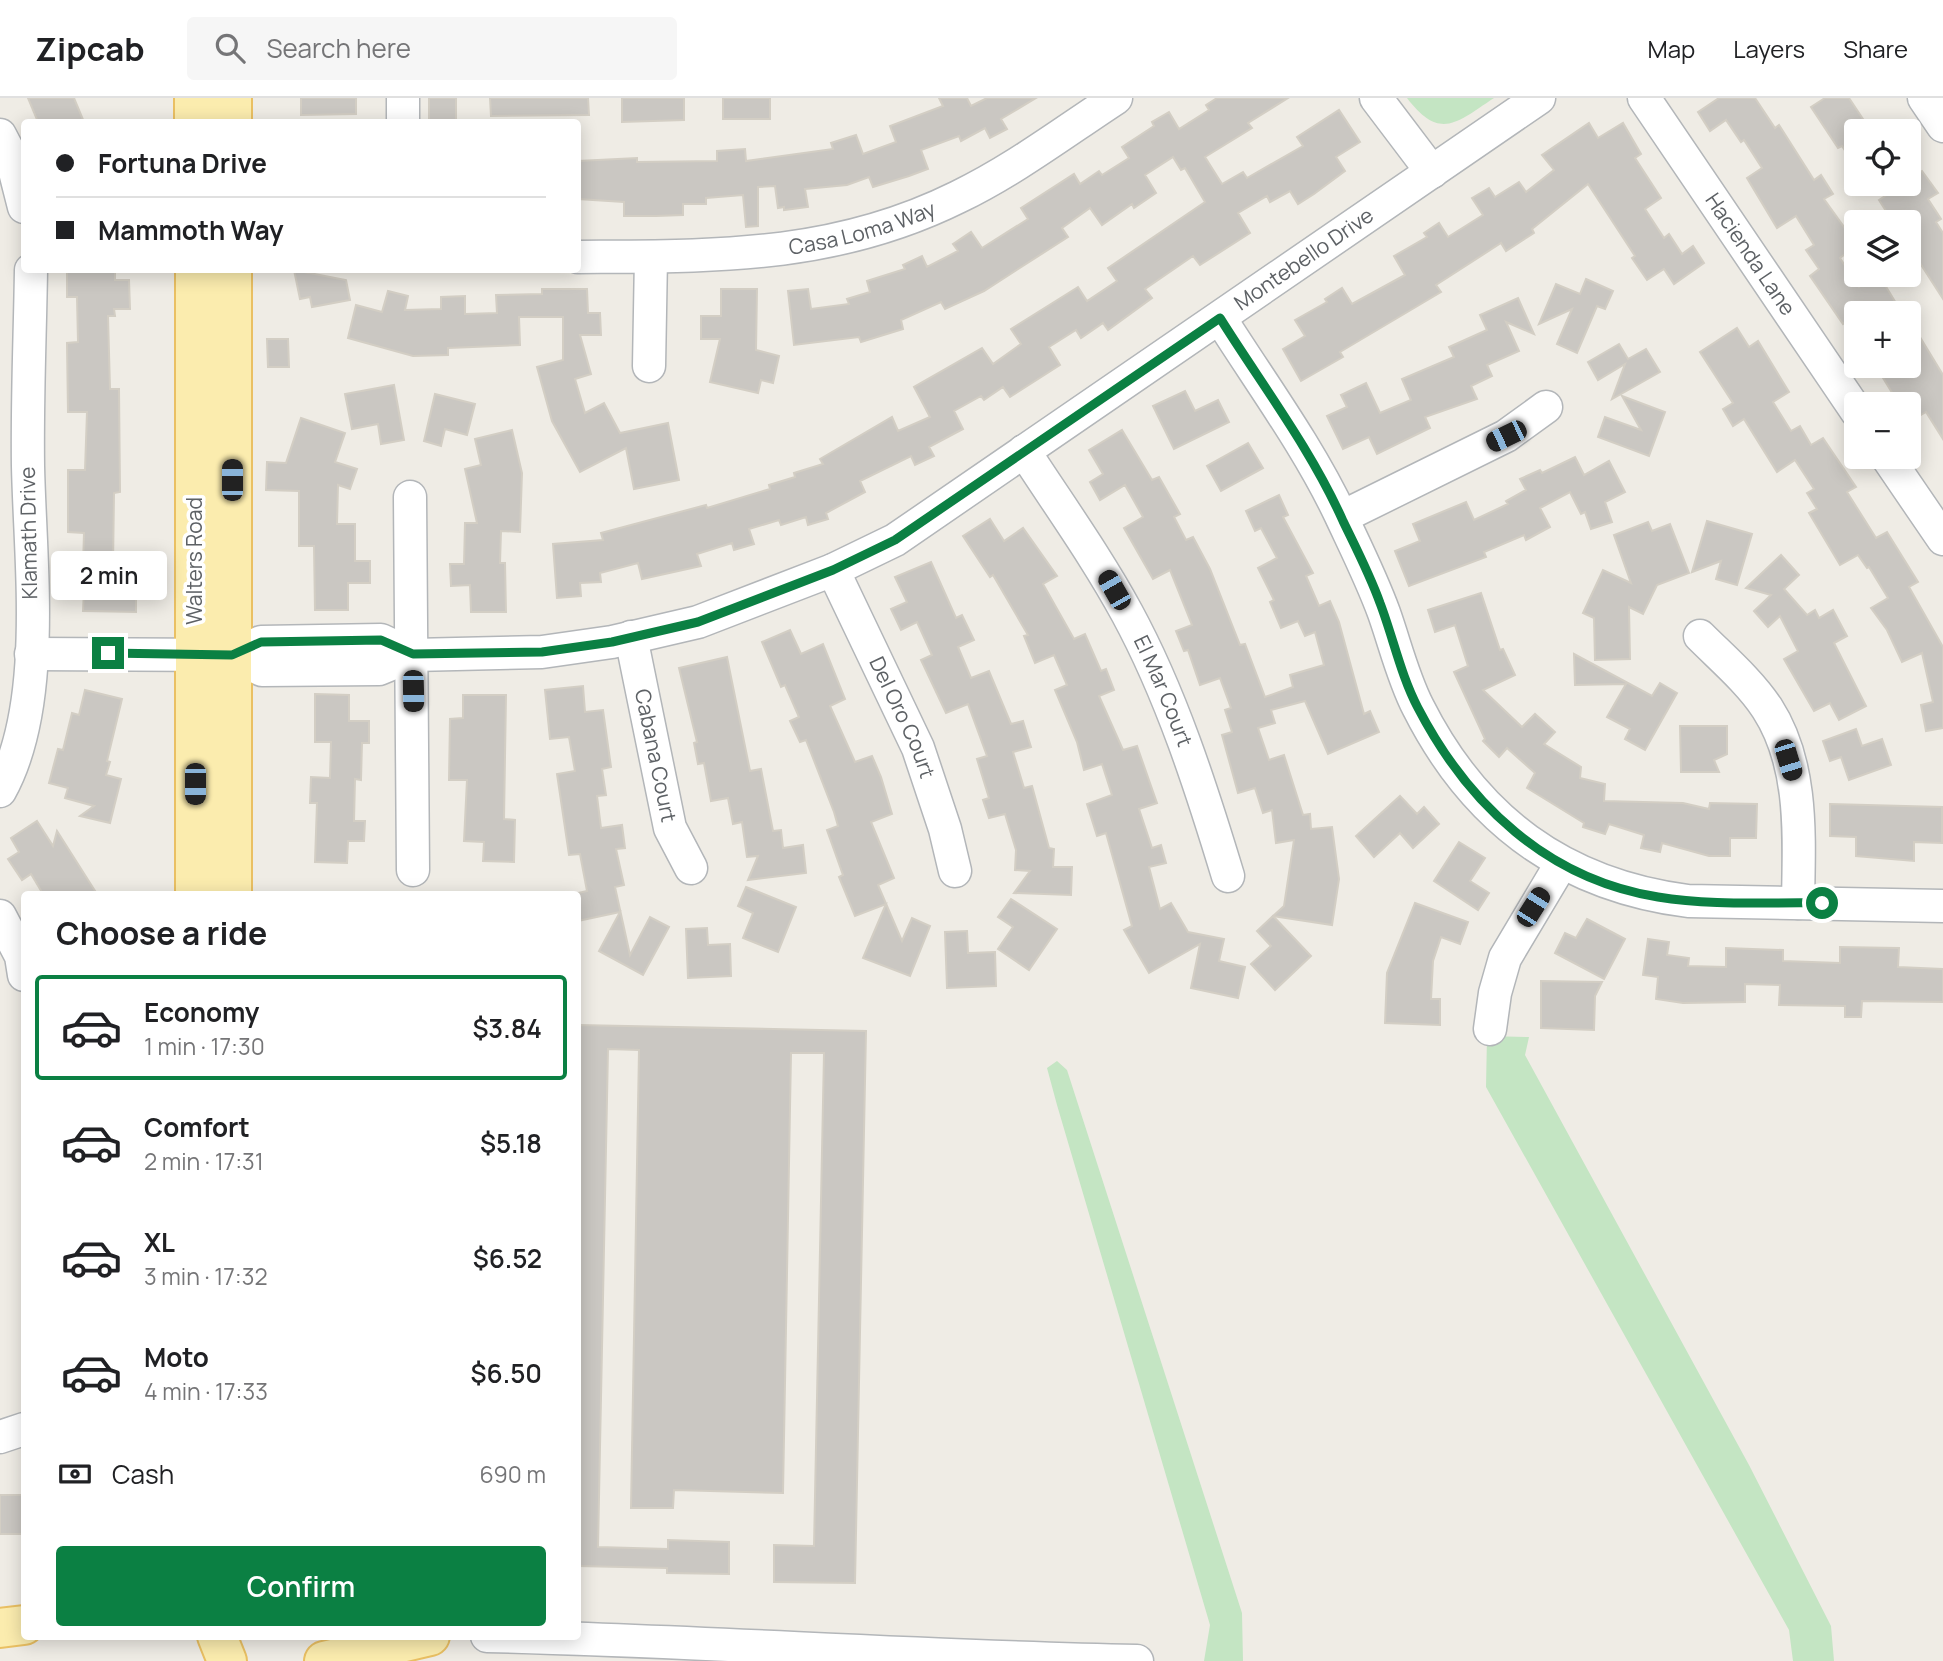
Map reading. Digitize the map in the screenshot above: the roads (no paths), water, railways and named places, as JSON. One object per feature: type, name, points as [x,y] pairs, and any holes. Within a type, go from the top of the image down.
[{"type":"main road","points":[[194,98],[194,119]]},
{"type":"main road","points":[[232,98],[232,119]]},
{"type":"main road","name":"Walters Road","points":[[195,273],[195,891]]},
{"type":"main road","name":"Walters Road","points":[[232,273],[232,891]]},
{"type":"main road","points":[[0,1629],[21,1627]]},
{"type":"main road","points":[[201,1661],[209,1640]]},
{"type":"main road","points":[[218,1640],[227,1661]]},
{"type":"main road","points":[[324,1661],[413,1640]]},
{"type":"street","points":[[403,98],[403,119]]},
{"type":"street","name":"Casa Loma Way","points":[[581,257],[771,253],[886,227],[921,214],[999,176],[1116,98]]},
{"type":"street","points":[[1376,98],[1432,172]]},
{"type":"street","name":"Montebello Drive","points":[[232,655],[262,670],[329,670],[379,669],[413,654],[542,652],[631,638],[698,622],[833,570],[895,540],[1539,98]]},
{"type":"street","name":"Hacienda Lane","points":[[1644,98],[1844,393]]},
{"type":"street","points":[[1924,98],[1943,126]]},
{"type":"street","points":[[0,135],[11,156],[21,195]]},
{"type":"street","points":[[649,366],[651,257]]},
{"type":"street","name":"Klamath Drive","points":[[0,791],[12,769],[26,714],[31,654],[14,462],[31,273]]},
{"type":"street","points":[[1220,318],[1318,470],[1342,517],[1379,601],[1417,706],[1453,764],[1486,807],[1517,835],[1561,864],[1655,897],[1688,901],[1943,906]]},
{"type":"street","points":[[1342,517],[1506,436],[1546,407]]},
{"type":"street","name":"El Mar Court","points":[[1024,451],[1086,541],[1128,614],[1162,690],[1211,820],[1228,876]]},
{"type":"street","points":[[1895,469],[1943,539]]},
{"type":"street","points":[[410,497],[413,870]]},
{"type":"street","name":"Del Oro Court","points":[[833,570],[918,748],[945,829],[955,871]]},
{"type":"street","points":[[1700,636],[1741,676],[1767,708],[1784,745],[1798,804],[1798,903]]},
{"type":"street","name":"Cabana Court","points":[[631,638],[670,828],[691,868]]},
{"type":"street","points":[[31,654],[232,655]]},
{"type":"street","points":[[1490,1029],[1495,993],[1505,958],[1561,864]]},
{"type":"street","points":[[0,916],[21,956]]},
{"type":"street","points":[[0,1437],[21,1430]]},
{"type":"street","points":[[581,1638],[993,1658],[1137,1661]]}]
